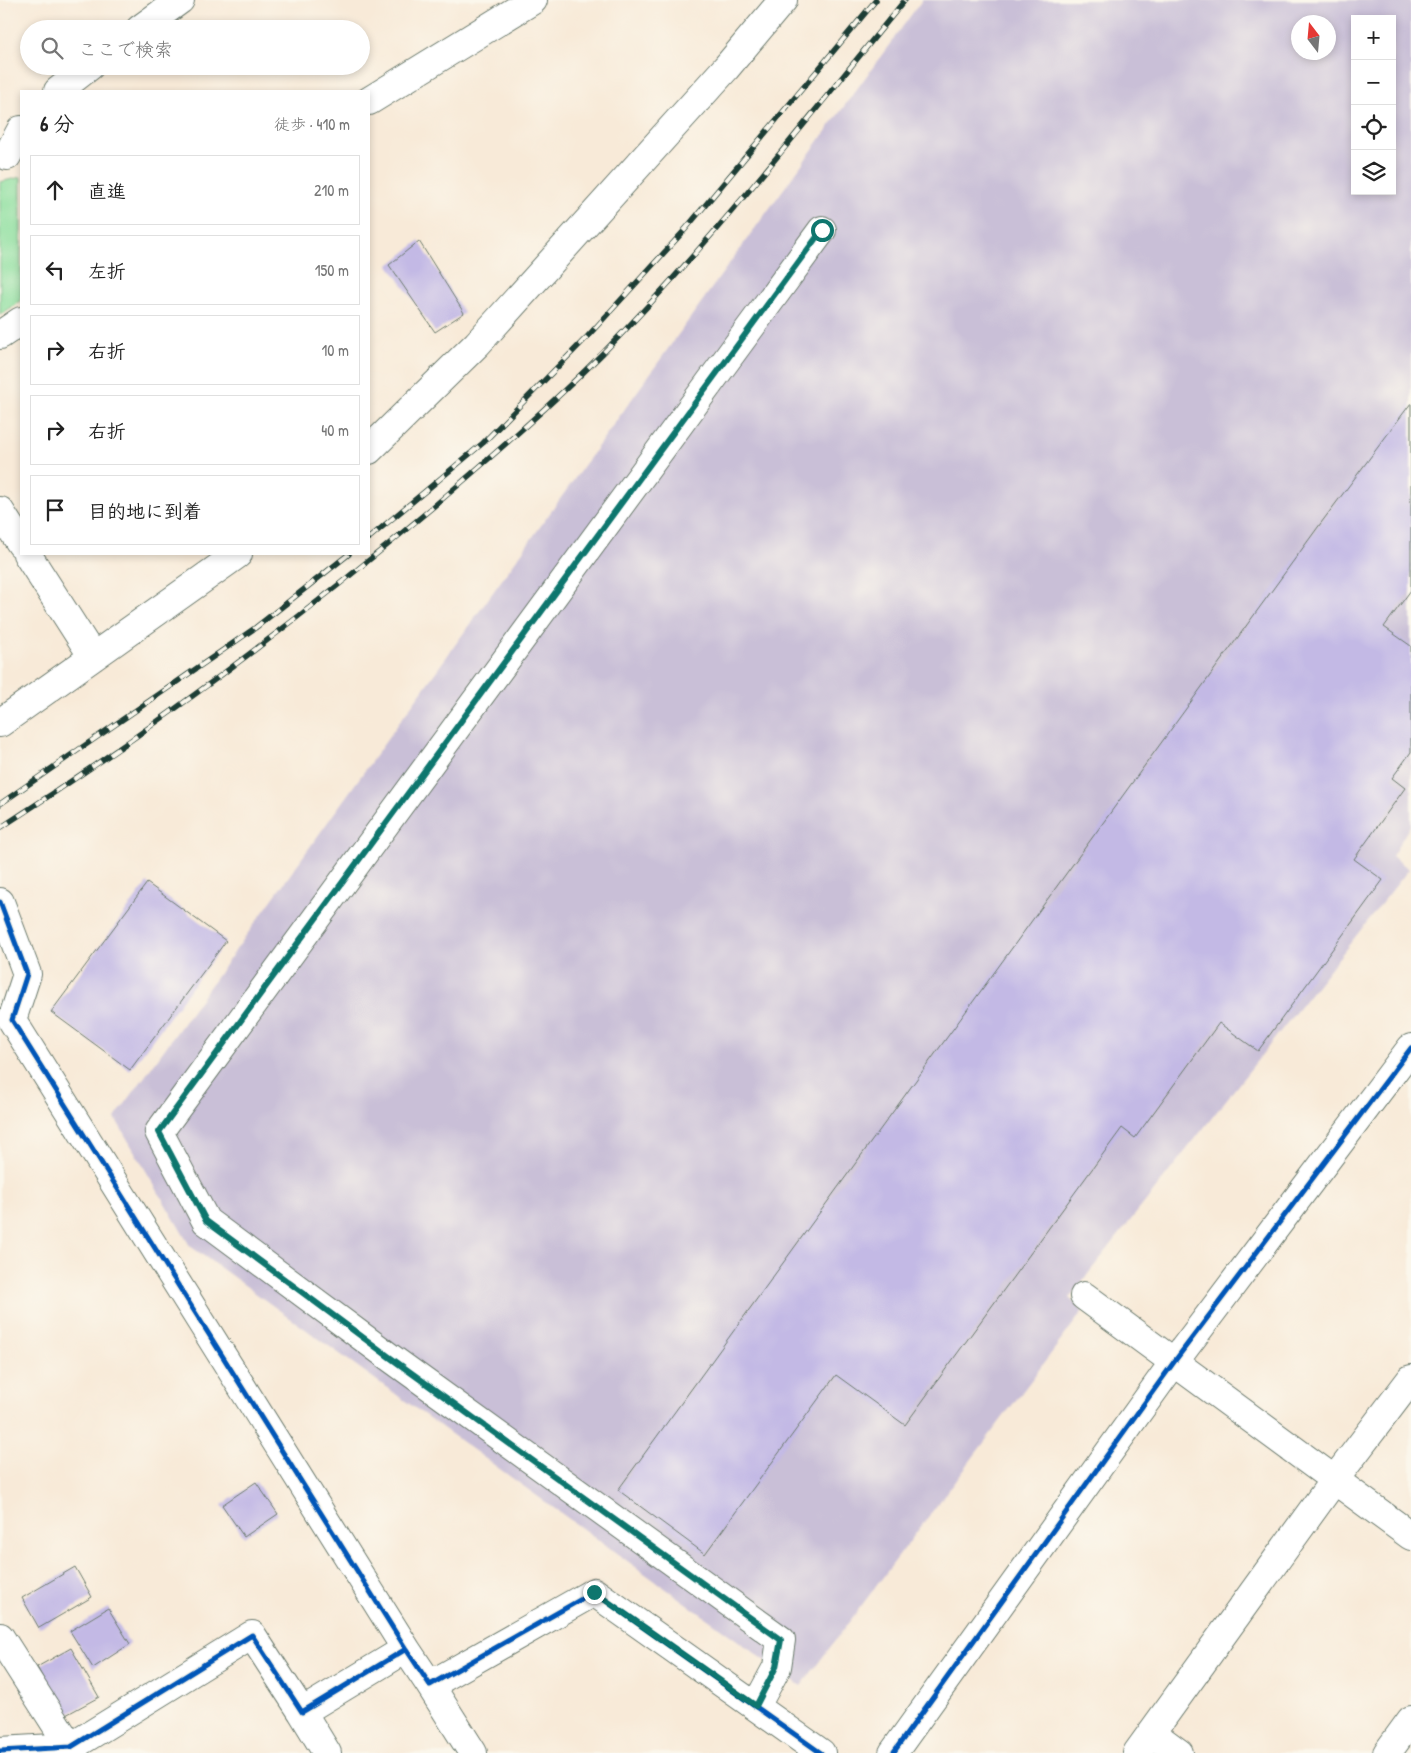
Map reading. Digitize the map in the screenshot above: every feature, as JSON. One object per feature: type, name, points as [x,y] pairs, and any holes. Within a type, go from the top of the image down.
[{"type":"street","points":[[152,20],[180,0]]},
{"type":"street","points":[[370,100],[533,0]]},
{"type":"street","points":[[370,449],[477,344],[726,68],[783,0]]},
{"type":"street","points":[[59,90],[78,75]]},
{"type":"street","points":[[10,156],[20,132]]},
{"type":"street","points":[[756,1706],[776,1667],[781,1640],[388,1356],[206,1221],[159,1132],[822,230]]},
{"type":"street","points":[[0,335],[20,322]]},
{"type":"street","points":[[0,511],[20,542]]},
{"type":"street","points":[[28,555],[93,657]]},
{"type":"street","points":[[0,724],[237,555]]},
{"type":"street","points":[[0,902],[27,974],[12,1020],[406,1649],[474,1753]]},
{"type":"street","points":[[893,1753],[1174,1362],[1411,1048]]},
{"type":"street","points":[[1084,1296],[1411,1536]]},
{"type":"street","points":[[1179,1753],[1145,1743],[1335,1479],[1411,1378]]},
{"type":"street","points":[[430,1685],[594,1592],[821,1753]]},
{"type":"street","points":[[0,1751],[73,1750],[252,1635],[327,1753]]},
{"type":"street","points":[[0,1637],[73,1750]]},
{"type":"street","points":[[302,1712],[406,1649]]},
{"type":"street","points":[[1386,1753],[1411,1720]]},
{"type":"shaded area","points":[[922,0],[1411,0],[1411,824],[1392,856],[1409,869],[1069,1298],[1083,1311],[801,1686],[190,1246],[115,1118],[734,257]]},
{"type":"green space","points":[[20,177],[20,302],[0,315],[0,182]]},
{"type":"building","points":[[419,241],[464,313],[435,332],[389,265]]},
{"type":"building","points":[[1411,403],[1411,590],[1384,627],[1411,646],[1411,752],[1392,778],[1405,788],[1354,859],[1383,880],[1258,1051],[1219,1023],[1135,1138],[1122,1128],[905,1425],[836,1375],[705,1554],[618,1490],[1321,523]]},
{"type":"building","points":[[147,883],[226,941],[130,1070],[51,1012]]},
{"type":"building","points":[[256,1482],[278,1514],[244,1537],[222,1505]]},
{"type":"building","points":[[75,1567],[92,1597],[39,1628],[22,1598]]},
{"type":"building","points":[[108,1608],[130,1644],[93,1668],[70,1631]]},
{"type":"building","points":[[71,1648],[99,1697],[64,1716],[37,1667]]},
{"type":"railway","points":[[370,537],[483,443],[586,338],[683,232],[876,0]]},
{"type":"railway","points":[[0,828],[112,753],[276,634],[433,507],[541,412],[603,353],[720,225],[905,0]]},
{"type":"railway","points":[[0,804],[255,628],[348,555]]},
{"type":"cycle path","points":[[0,902],[27,974],[12,1020],[406,1649]]},
{"type":"cycle path","points":[[893,1753],[1174,1362],[1411,1048]]},
{"type":"cycle path","points":[[0,1751],[71,1747],[252,1635],[302,1712],[406,1649],[430,1685],[594,1592],[821,1753]]},
{"type":"route","points":[[594,1592],[756,1706],[776,1667],[781,1640],[388,1356],[206,1221],[159,1132],[822,230]]}]
